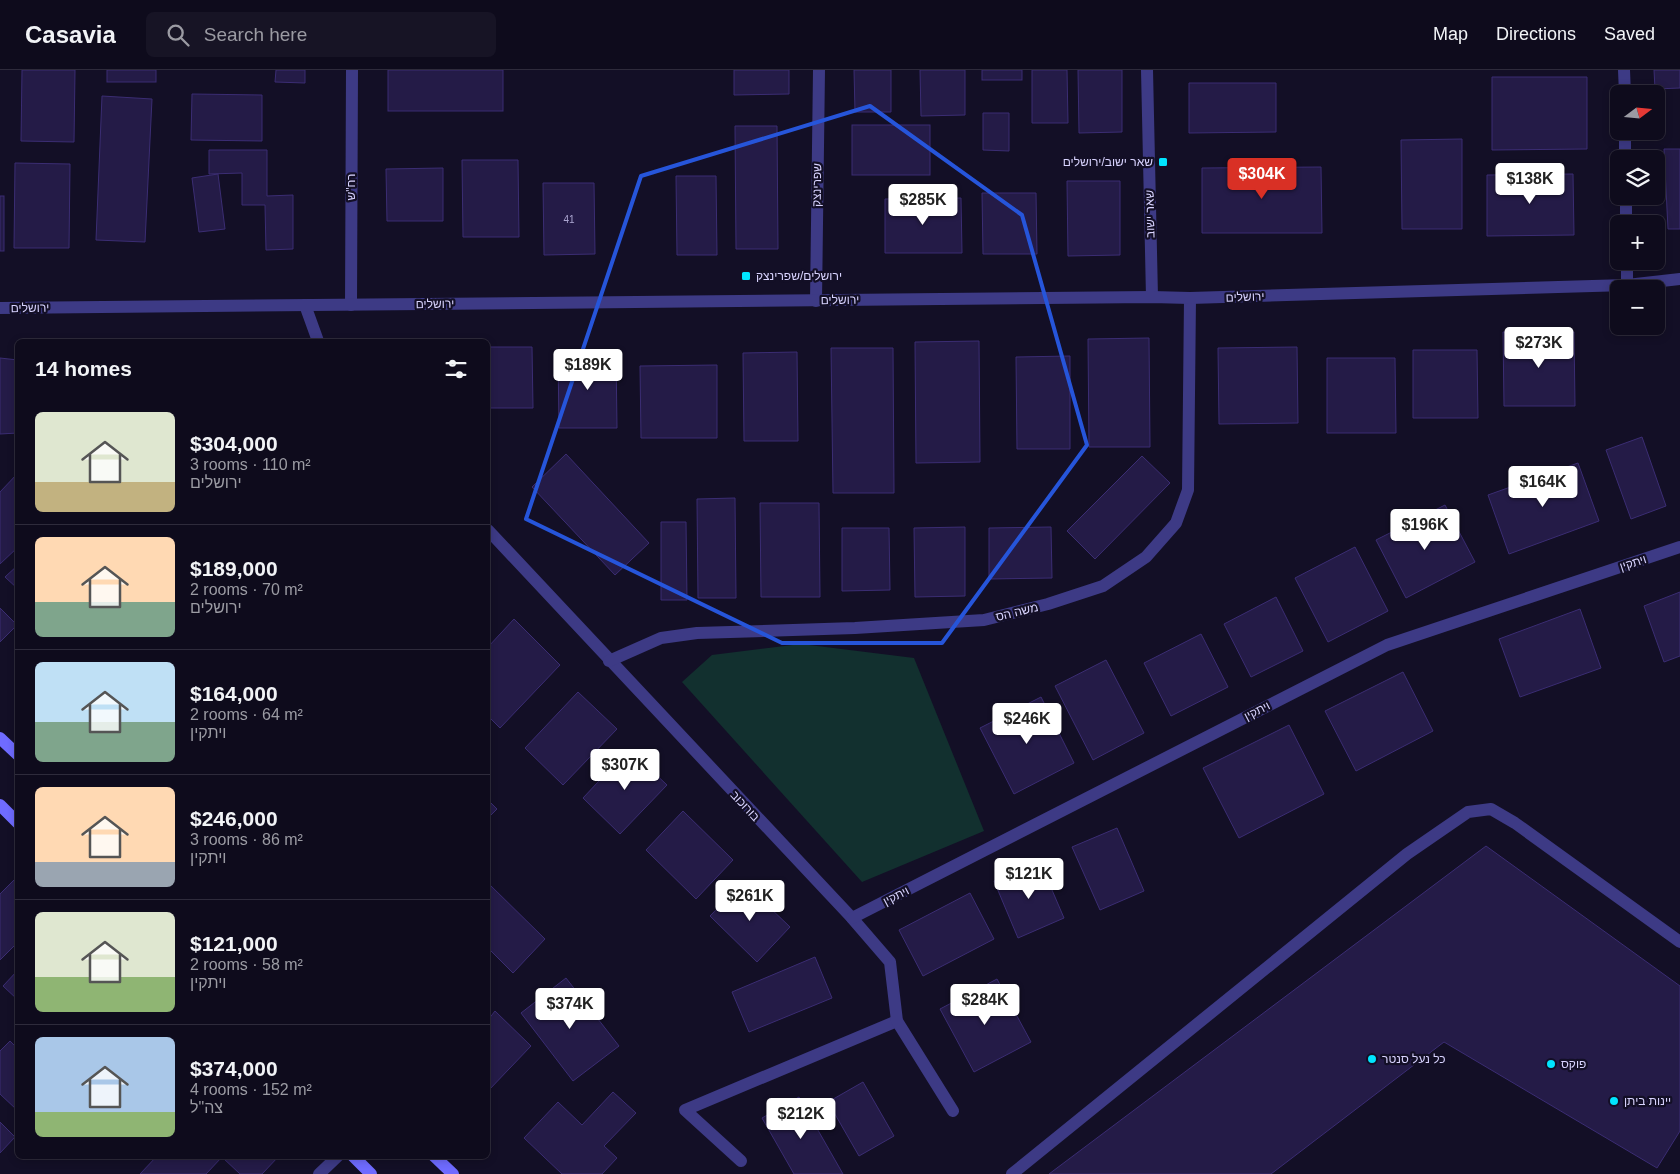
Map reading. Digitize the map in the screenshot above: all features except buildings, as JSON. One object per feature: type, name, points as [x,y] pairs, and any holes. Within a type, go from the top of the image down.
[{"type":"main road","points":[[0,738],[15,752]]},
{"type":"main road","points":[[0,806],[15,820]]},
{"type":"main road","points":[[356,1159],[371,1174]]},
{"type":"main road","points":[[437,1159],[453,1174]]},
{"type":"street","name":"רח\"ש","points":[[351,305],[352,70]]},
{"type":"street","name":"שפרינצק","points":[[816,301],[819,70]]},
{"type":"street","name":"שאר ישוב","points":[[1147,70],[1152,298]]},
{"type":"street","points":[[1624,70],[1625,85]]},
{"type":"street","name":"ירושלים","points":[[1665,281],[1680,280]]},
{"type":"street","name":"ירושלים","points":[[0,308],[1190,298],[1610,286]]},
{"type":"street","name":"משה הס","points":[[608,660],[661,638],[697,633],[855,628],[984,620],[1048,604],[1103,586],[1146,558],[1176,523],[1188,490],[1190,298]]},
{"type":"street","points":[[305,305],[317,339]]},
{"type":"street","name":"בורוכוב","points":[[490,532],[852,918],[890,962],[897,1021],[953,1111]]},
{"type":"street","name":"ויתקין","points":[[852,918],[1387,645],[1680,547]]},
{"type":"street","points":[[1012,1174],[1407,854],[1468,812],[1491,809],[1515,823],[1680,942]]},
{"type":"street","points":[[741,1161],[686,1110],[897,1021]]},
{"type":"street","points":[[319,1174],[335,1159]]},
{"type":"highlighted area","points":[[870,106],[1022,215],[1087,445],[942,643],[782,643],[526,519],[641,176]]},
{"type":"green space","points":[[801,644],[914,658],[984,831],[862,882],[682,682],[712,655]]},
{"type":"place","name":"שאר ישוב/ירושלים","points":[[1163,162]]},
{"type":"place","name":"ירושלים/שפרינצק","points":[[746,276]]},
{"type":"place","name":"כל נעל סנטר","points":[[1372,1059]]},
{"type":"place","name":"פוקס","points":[[1551,1064]]},
{"type":"place","name":"יינות ביתן","points":[[1614,1101]]}]
